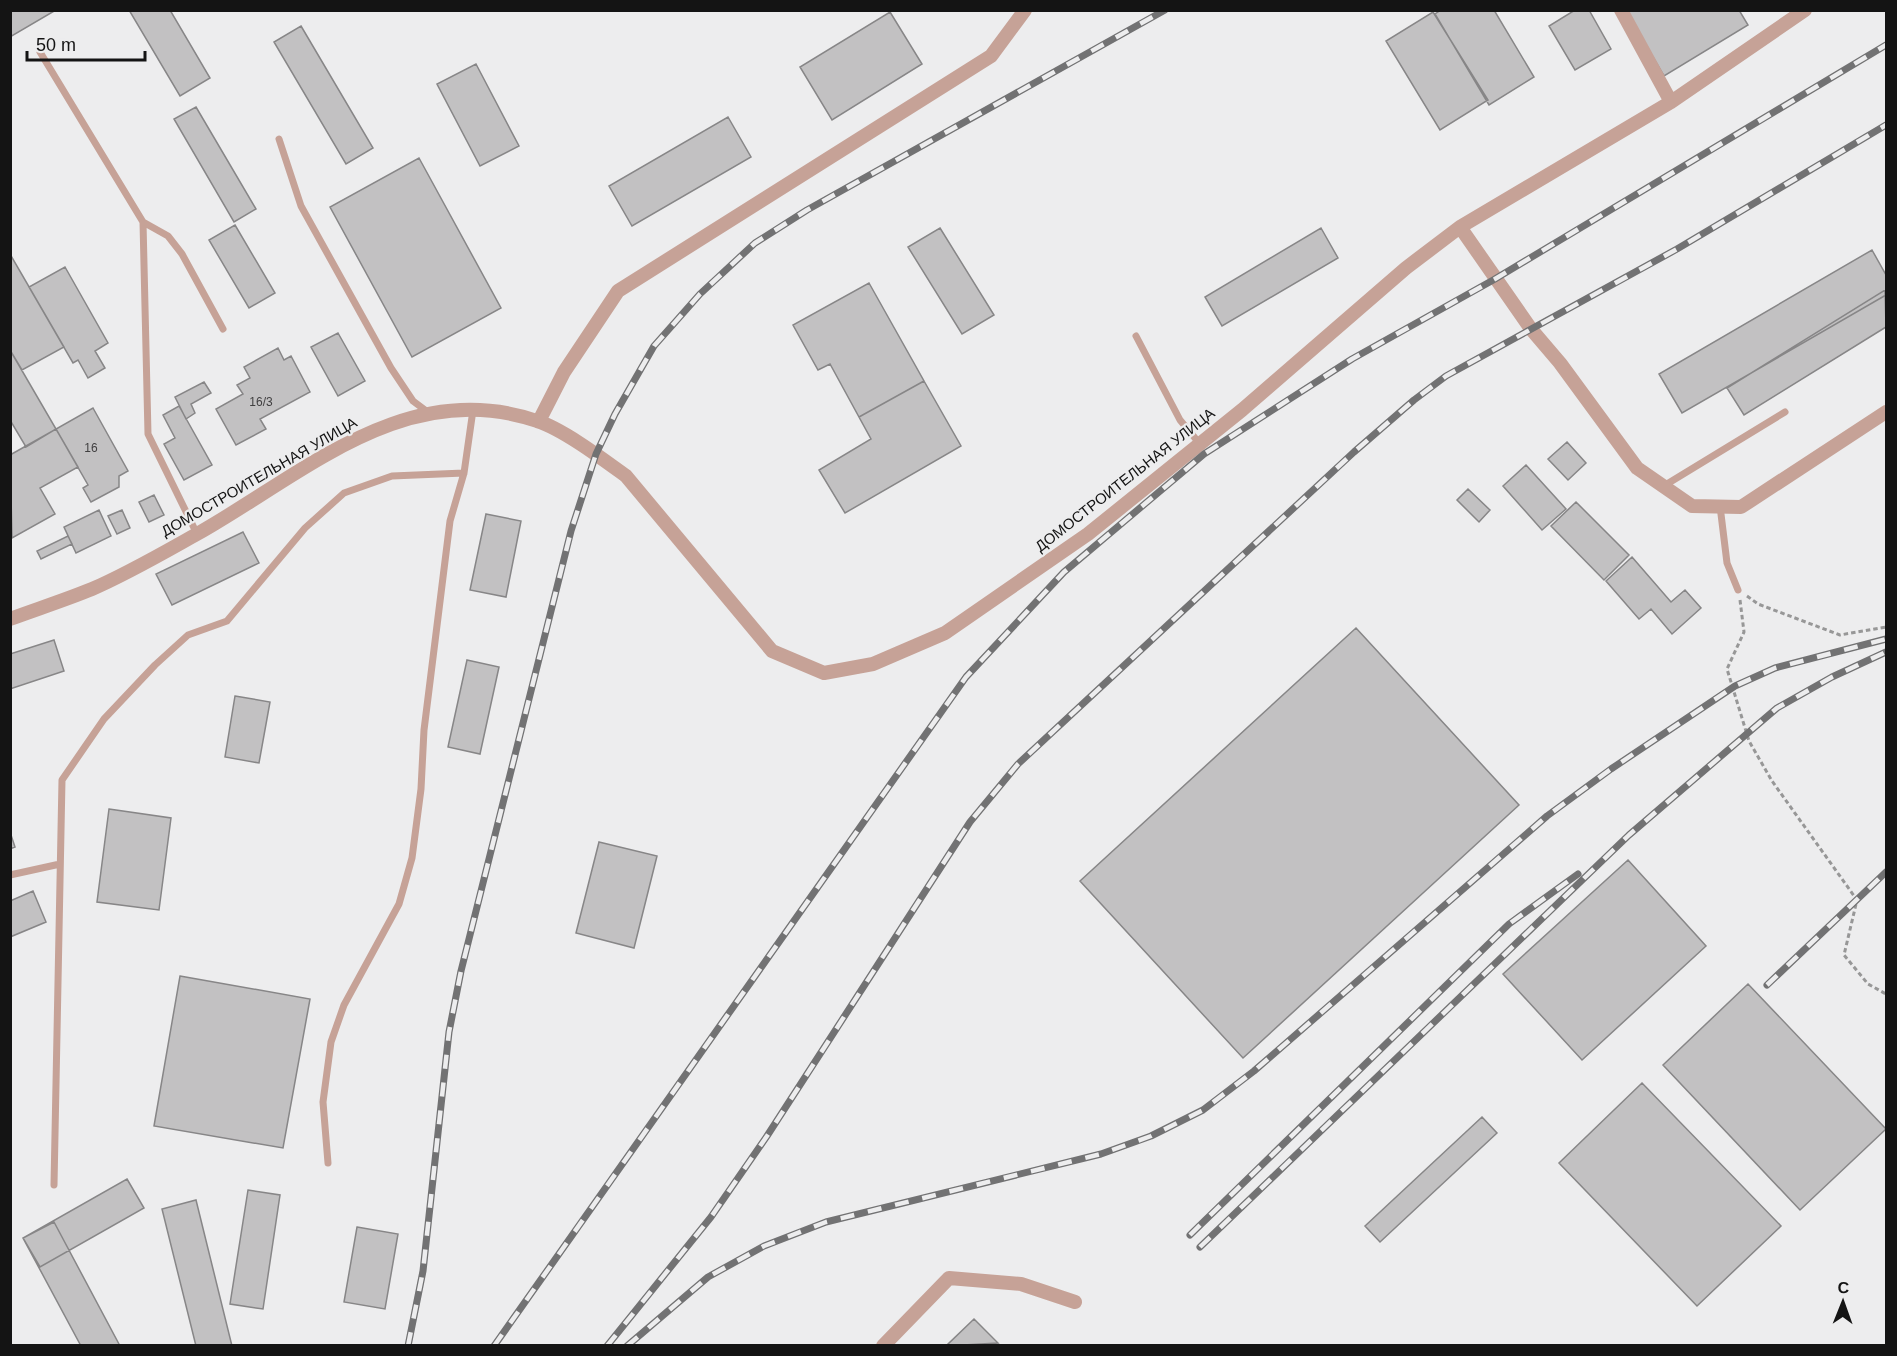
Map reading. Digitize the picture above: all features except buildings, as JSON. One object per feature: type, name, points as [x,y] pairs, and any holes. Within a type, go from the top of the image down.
[{"type":"street","points":[[538,421],[564,372],[618,291],[991,56],[1025,10]]},
{"type":"street","points":[[1622,10],[1671,102]]},
{"type":"street","name":"ДОМОСТРОИТЕЛЬНАЯ УЛИЦА","points":[[10,619],[93,589],[197,534],[337,447],[384,424],[429,413],[473,410],[538,421],[596,454],[626,476],[772,651],[824,673],[873,664],[945,633],[1088,534],[1200,444],[1406,268],[1460,227],[1671,102],[1805,10]]},
{"type":"street","points":[[1460,227],[1531,329],[1560,363],[1637,468],[1692,506],[1741,507],[1887,412]]},
{"type":"street","points":[[883,1346],[949,1278],[1021,1284],[1075,1302]]},
{"type":"lane","points":[[40,52],[143,222],[168,236],[182,254],[223,329]]},
{"type":"lane","points":[[279,139],[301,206],[391,368],[413,401],[429,413]]},
{"type":"lane","points":[[143,222],[148,434],[197,534]]},
{"type":"lane","points":[[1136,336],[1180,420],[1200,444]]},
{"type":"lane","points":[[328,1163],[323,1102],[332,1042],[344,1005],[399,904],[412,858],[421,789],[424,730],[450,521],[464,474],[473,410]]},
{"type":"lane","points":[[1662,487],[1785,412]]},
{"type":"lane","points":[[54,1185],[62,780],[104,719],[155,665],[188,635],[227,621],[305,528],[344,493],[392,476],[464,474]]},
{"type":"lane","points":[[1720,506],[1727,563],[1738,590]]},
{"type":"lane","points":[[10,875],[60,864]]},
{"type":"path","points":[[1738,590],[1758,604],[1840,635],[1887,627]]},
{"type":"path","points":[[1738,590],[1744,632],[1727,669],[1749,741],[1772,781],[1857,900],[1844,955],[1868,984],[1887,994]]},
{"type":"railway","points":[[408,1346],[423,1271],[449,1032],[461,971],[571,531],[596,454],[615,414],[654,346],[700,294],[755,243],[807,210],[1165,10]]},
{"type":"railway","points":[[494,1346],[966,677],[1064,572],[1204,454],[1352,359],[1495,279],[1886,45]]},
{"type":"railway","points":[[607,1346],[711,1217],[767,1136],[970,822],[1018,764],[1354,452],[1414,400],[1446,376],[1677,249],[1886,125]]},
{"type":"railway","points":[[627,1346],[708,1277],[764,1246],[826,1222],[1101,1154],[1151,1136],[1203,1110],[1254,1071],[1547,816],[1611,769],[1735,686],[1775,668],[1886,639]]},
{"type":"railway","points":[[1200,1247],[1629,835],[1777,708],[1832,677],[1886,652]]},
{"type":"railway","points":[[1767,985],[1886,872]]},
{"type":"railway","points":[[1190,1235],[1509,924],[1578,874]]}]
